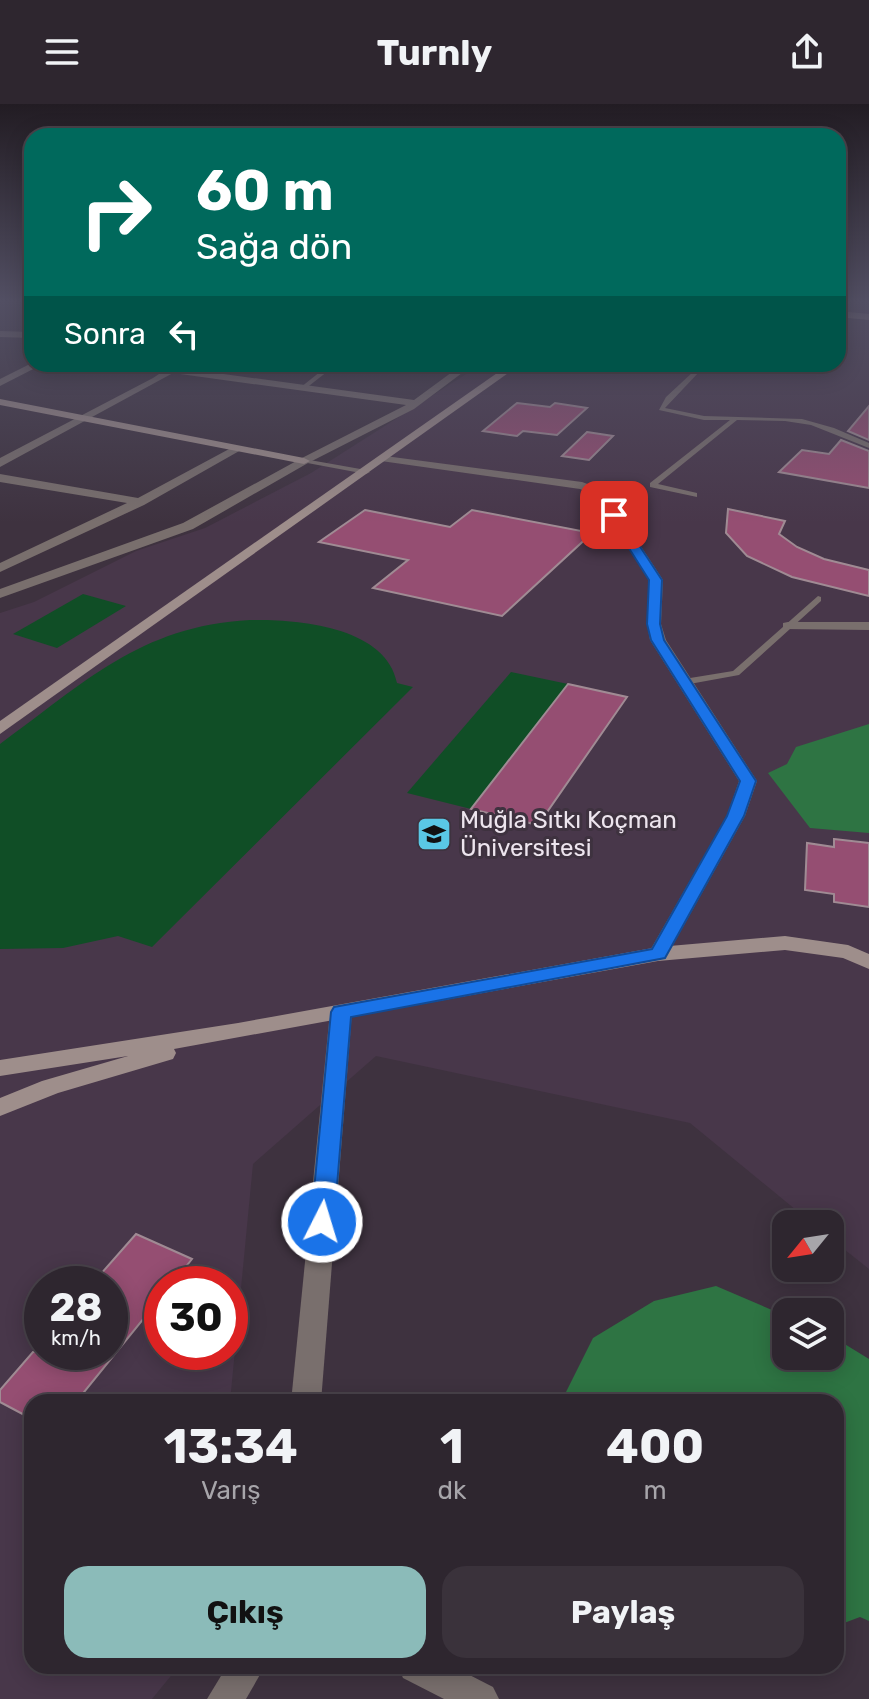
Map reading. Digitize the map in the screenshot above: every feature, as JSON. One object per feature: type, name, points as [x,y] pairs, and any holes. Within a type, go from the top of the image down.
[{"type":"street","points":[[0,463],[161,374]]},
{"type":"street","points":[[220,374],[416,403]]},
{"type":"street","points":[[0,594],[188,526],[416,403],[455,374]]},
{"type":"street","points":[[0,729],[502,374]]},
{"type":"street","points":[[0,402],[304,461]]},
{"type":"street","points":[[0,568],[140,502],[235,450]]},
{"type":"street","points":[[385,459],[582,486],[600,493],[656,580],[654,624],[658,640],[748,781],[736,816],[658,954]]},
{"type":"street","points":[[0,478],[140,502]]},
{"type":"street","points":[[788,626],[869,626]]},
{"type":"street","points":[[0,1068],[238,1031],[658,954],[785,943],[848,952],[869,962]]},
{"type":"street","points":[[307,1394],[341,1012]]},
{"type":"street","points":[[0,1107],[50,1087],[238,1031]]},
{"type":"street","points":[[225,1699],[242,1674]]},
{"type":"street","points":[[431,1674],[481,1699]]},
{"type":"lane","points":[[303,388],[321,374]]},
{"type":"lane","points":[[695,374],[686,387],[666,398],[661,409],[704,418],[759,422],[790,419],[827,426],[869,446]]},
{"type":"lane","points":[[694,495],[653,485],[736,418]]},
{"type":"lane","points":[[304,461],[366,472]]},
{"type":"lane","points":[[684,682],[736,673],[818,599]]},
{"type":"shaded area","name":"Muğla Sıtkı Koçman Üniversitesi","points":[[466,374],[869,374],[869,1269],[844,1249],[844,1210],[796,1210],[690,1123],[376,1056],[253,1164],[243,1266],[144,1266],[144,1370],[233,1370],[231,1394],[24,1394],[24,1674],[172,1674],[152,1699],[0,1699],[0,613],[34,602],[136,551],[205,528],[311,473]]},
{"type":"green space","points":[[83,594],[126,606],[57,648],[13,634]]},
{"type":"green space","points":[[250,620],[314,624],[358,638],[376,649],[389,664],[397,683],[413,687],[152,947],[118,936],[63,948],[0,949],[0,744],[115,661],[145,646],[176,633]]},
{"type":"green space","points":[[511,672],[568,684],[471,809],[407,793]]},
{"type":"green space","points":[[869,724],[869,833],[810,828],[768,773],[787,764],[796,747]]},
{"type":"green space","points":[[716,1286],[772,1310],[772,1370],[844,1370],[844,1344],[869,1359],[869,1621],[860,1617],[844,1623],[844,1394],[565,1394],[593,1338],[654,1301]]},
{"type":"building","points":[[517,403],[550,407],[555,403],[587,408],[557,435],[523,431],[517,436],[483,431]]},
{"type":"building","points":[[869,406],[869,440],[848,431]]},
{"type":"building","points":[[587,432],[613,436],[589,460],[562,456]]},
{"type":"building","points":[[841,440],[869,451],[869,488],[779,472],[802,450],[829,454]]},
{"type":"building","points":[[728,509],[785,521],[779,534],[797,547],[824,559],[869,570],[869,596],[792,577],[747,556],[726,533]]},
{"type":"building","points":[[365,510],[450,527],[472,510],[592,533],[502,616],[373,588],[408,560],[319,542]]},
{"type":"building","points":[[568,684],[627,697],[538,825],[471,809]]},
{"type":"building","points":[[834,839],[869,843],[869,907],[834,902],[834,894],[805,890],[807,843],[834,847]]},
{"type":"building","points":[[136,1234],[192,1259],[186,1266],[144,1266],[144,1318],[128,1338],[128,1266],[108,1266]]},
{"type":"building","points":[[24,1362],[24,1370],[102,1370],[82,1394],[24,1394],[24,1415],[0,1402],[0,1390]]},
{"type":"place","name":"Muğla Sıtkı Koçman Üniversitesi","points":[[434,834]]},
{"type":"route","points":[[322,1222],[341,1012],[658,954],[736,816],[748,781],[658,640],[654,624],[656,580],[614,515]]}]
